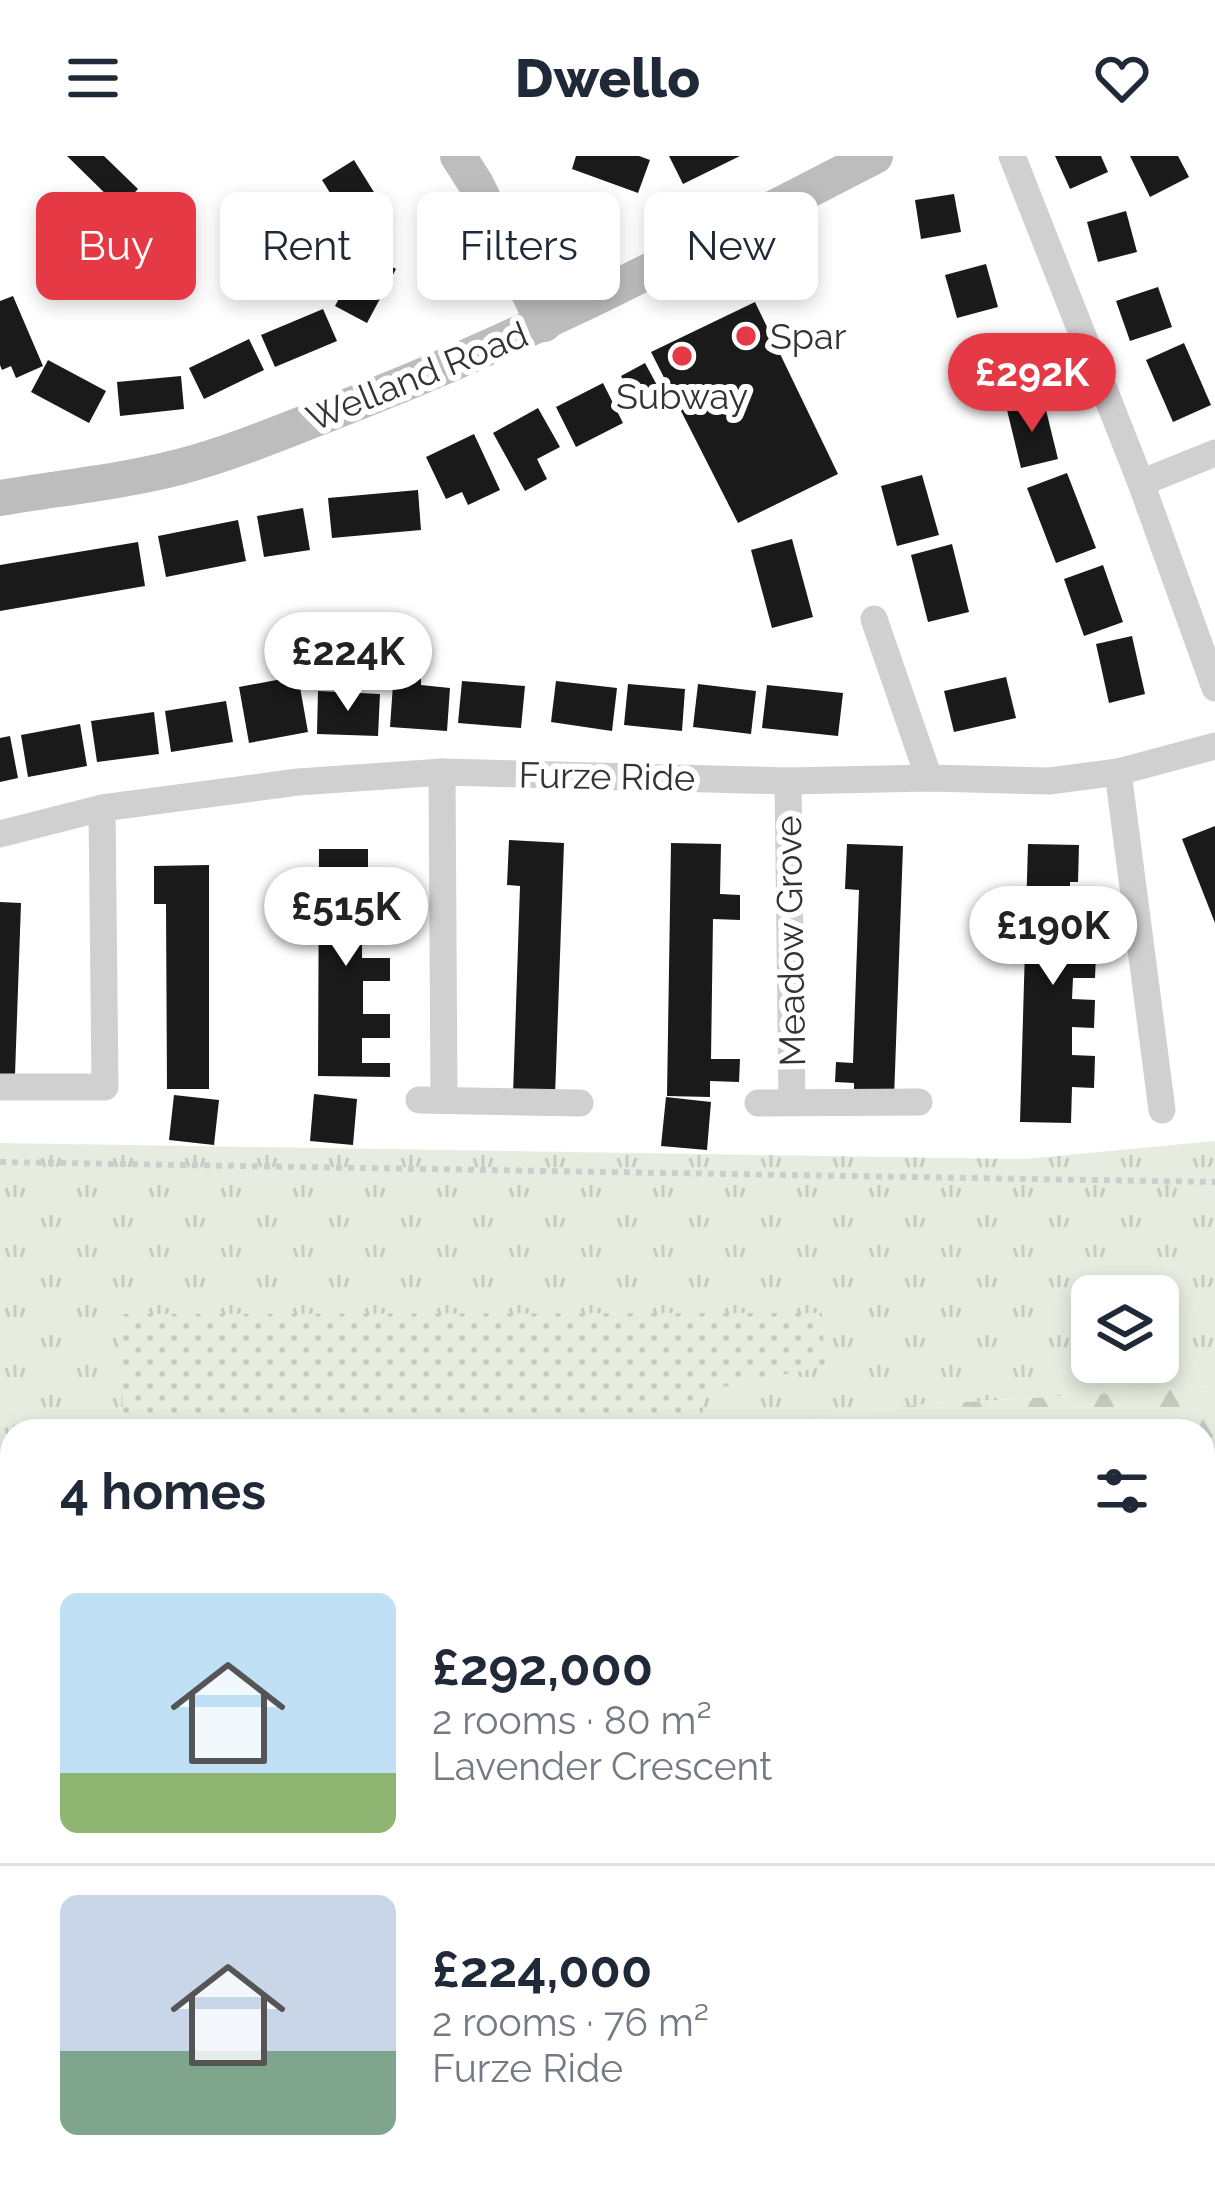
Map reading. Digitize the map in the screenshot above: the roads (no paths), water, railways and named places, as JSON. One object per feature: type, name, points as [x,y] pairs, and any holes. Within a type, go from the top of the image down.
[{"type":"street","points":[[458,156],[544,324]]},
{"type":"street","name":"Welland Road","points":[[0,498],[175,468],[428,376],[544,324],[875,156]]},
{"type":"street","points":[[1012,156],[1141,483],[1215,688]]},
{"type":"street","points":[[1141,483],[1215,453]]},
{"type":"street","points":[[874,619],[929,778]]},
{"type":"street","name":"Furze Ride","points":[[0,834],[102,808],[298,782],[442,772],[788,781],[1049,781],[1118,772],[1215,746]]},
{"type":"street","points":[[442,772],[431,1099],[580,1103]]},
{"type":"street","points":[[1118,772],[1162,1110]]},
{"type":"street","name":"Meadow Grove","points":[[788,781],[792,1102]]},
{"type":"street","points":[[0,1087],[105,1088],[102,808]]},
{"type":"street","name":"Meadow Grove","points":[[758,1103],[919,1102]]},
{"type":"place","name":"Spar","points":[[746,336]]},
{"type":"place","name":"Subway","points":[[682,356]]}]
